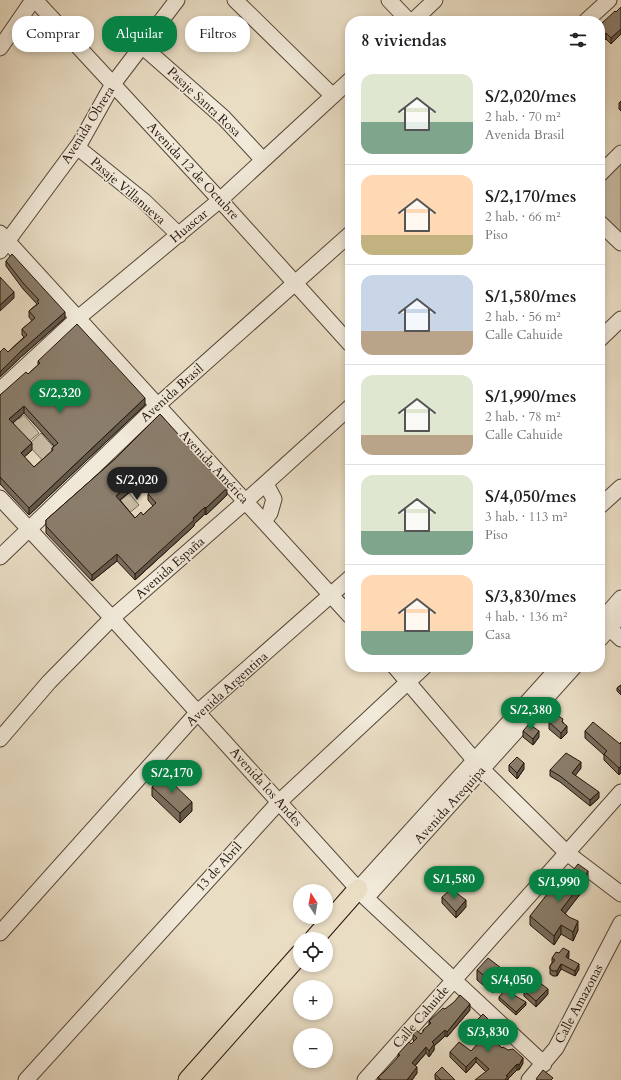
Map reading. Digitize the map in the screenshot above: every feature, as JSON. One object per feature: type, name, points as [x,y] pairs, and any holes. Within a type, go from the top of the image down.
[{"type":"main road","name":"Avenida Arequipa","points":[[321,932],[362,894]]},
{"type":"main road","name":"Avenida Arequipa","points":[[333,933],[362,894]]},
{"type":"main road","points":[[188,1080],[293,962]]},
{"type":"main road","points":[[203,1080],[300,972]]},
{"type":"street","points":[[0,48],[34,0]]},
{"type":"street","name":"Avenida 12 de Octubre","points":[[34,0],[220,200],[345,339]]},
{"type":"street","name":"Avenida Obrera","points":[[165,16],[177,0]]},
{"type":"street","points":[[235,0],[333,96]]},
{"type":"street","points":[[390,0],[404,16]]},
{"type":"street","points":[[417,16],[435,0]]},
{"type":"street","points":[[591,16],[609,0]]},
{"type":"street","name":"Avenida Obrera","points":[[2,242],[77,147],[113,84],[137,52]]},
{"type":"street","name":"Pasaje Santa Rosa","points":[[149,52],[224,118],[263,160]]},
{"type":"street","name":"Huascar","points":[[78,318],[220,200],[345,85]]},
{"type":"street","name":"Pasaje Villanueva","points":[[77,147],[144,202],[178,235]]},
{"type":"street","points":[[605,169],[621,153]]},
{"type":"street","points":[[605,228],[621,243]]},
{"type":"street","name":"Avenida Brasil","points":[[0,557],[158,405],[345,239]]},
{"type":"street","name":"Avenida América","points":[[2,242],[78,318],[345,610]]},
{"type":"street","points":[[0,390],[78,318]]},
{"type":"street","points":[[605,334],[621,319]]},
{"type":"street","name":"Avenida España","points":[[0,739],[49,682],[112,618],[266,484],[345,412]]},
{"type":"street","points":[[264,521],[270,513],[274,499],[266,484]]},
{"type":"street","points":[[605,501],[621,487]]},
{"type":"street","name":"Avenida los Andes","points":[[0,498],[198,712],[362,894],[544,1064]]},
{"type":"street","name":"Avenida Argentina","points":[[0,933],[198,712],[345,583]]},
{"type":"street","points":[[605,622],[621,598]]},
{"type":"street","points":[[605,624],[621,615]]},
{"type":"street","points":[[605,628],[621,639]]},
{"type":"street","points":[[399,672],[478,764],[567,853],[621,894]]},
{"type":"street","name":"13 de Abril","points":[[26,1080],[279,802],[419,672]]},
{"type":"street","name":"Avenida Arequipa","points":[[362,894],[478,764],[555,672]]},
{"type":"street","name":"Avenida Arequipa","points":[[478,764],[569,672]]},
{"type":"street","name":"Calle Cahuide","points":[[365,1080],[621,792]]},
{"type":"street","name":"Calle Amazonas","points":[[530,1080],[556,1048],[621,923]]},
{"type":"shaded area","points":[[621,160],[621,232],[605,218],[605,176]]},
{"type":"shaded area","points":[[16,415],[19,419],[24,415],[39,433],[27,443],[8,422]]},
{"type":"shaded area","points":[[41,433],[56,450],[46,464],[28,445]]},
{"type":"shaded area","points":[[129,493],[139,505],[128,514],[118,503]]},
{"type":"building","points":[[621,7],[621,29],[611,38],[606,33],[605,34],[605,20],[615,11],[616,12]]},
{"type":"building","points":[[12,254],[65,312],[0,372],[0,352],[4,348],[8,352],[27,335],[22,329],[35,318],[29,311],[39,303],[37,301],[39,300],[23,283],[6,261]]},
{"type":"building","points":[[0,277],[14,292],[0,305]]},
{"type":"building","points":[[77,324],[145,398],[29,508],[0,477],[0,395],[26,372],[28,374],[40,363],[38,361]],"holes":[[[24,406],[58,443],[52,448],[53,450],[34,467],[21,453],[32,443],[9,419]]]},
{"type":"building","points":[[160,414],[227,488],[193,518],[194,520],[135,574],[117,554],[92,575],[46,526],[46,520],[115,459]],"holes":[[[149,469],[161,482],[148,494],[156,503],[143,515],[141,512],[135,518],[116,496]]]},
{"type":"building","points":[[621,685],[621,692],[617,688]]},
{"type":"building","points":[[557,715],[563,719],[562,722],[567,726],[561,733],[549,722]]},
{"type":"building","points":[[593,722],[620,744],[621,742],[621,766],[619,768],[604,754],[607,751],[585,731]]},
{"type":"building","points":[[529,724],[539,731],[533,739],[523,731]]},
{"type":"building","points":[[566,753],[581,762],[572,773],[599,792],[590,800],[550,770]]},
{"type":"building","points":[[517,757],[524,763],[517,773],[509,765]]},
{"type":"building","points":[[165,776],[192,802],[180,813],[152,787]]},
{"type":"building","points":[[578,864],[588,871],[581,884],[561,910],[569,917],[578,921],[573,932],[561,925],[554,936],[530,916],[559,879],[563,883]]},
{"type":"building","points":[[451,889],[466,900],[456,912],[442,897]]},
{"type":"building","points":[[563,948],[569,951],[566,957],[579,964],[575,971],[561,964],[557,971],[550,969],[550,966],[555,960],[552,958],[556,952],[559,953]]},
{"type":"building","points":[[488,958],[505,971],[493,983],[477,970]]},
{"type":"building","points":[[535,979],[548,989],[536,1001],[524,991]]},
{"type":"building","points":[[505,990],[526,1002],[516,1012],[499,997]]},
{"type":"building","points":[[460,995],[470,1004],[447,1032],[445,1030],[432,1042],[434,1044],[429,1051],[426,1047],[412,1063],[417,1067],[407,1080],[381,1080],[378,1077],[400,1055],[398,1054],[409,1042],[411,1044],[417,1038],[413,1034],[416,1030],[421,1034],[423,1030],[431,1023],[429,1021],[443,1008],[445,1009],[454,1002]]},
{"type":"building","points":[[483,1014],[497,1028],[489,1036],[502,1048],[503,1047],[508,1050],[513,1049],[523,1058],[519,1065],[517,1064],[506,1076],[508,1076],[505,1080],[475,1080],[489,1069],[476,1057],[466,1067],[450,1052],[459,1042],[471,1051],[482,1039],[470,1027]]},
{"type":"building","points":[[442,1067],[455,1080],[441,1080],[435,1074]]},
{"type":"building","points":[[543,1070],[553,1078],[551,1080],[536,1079]]}]
